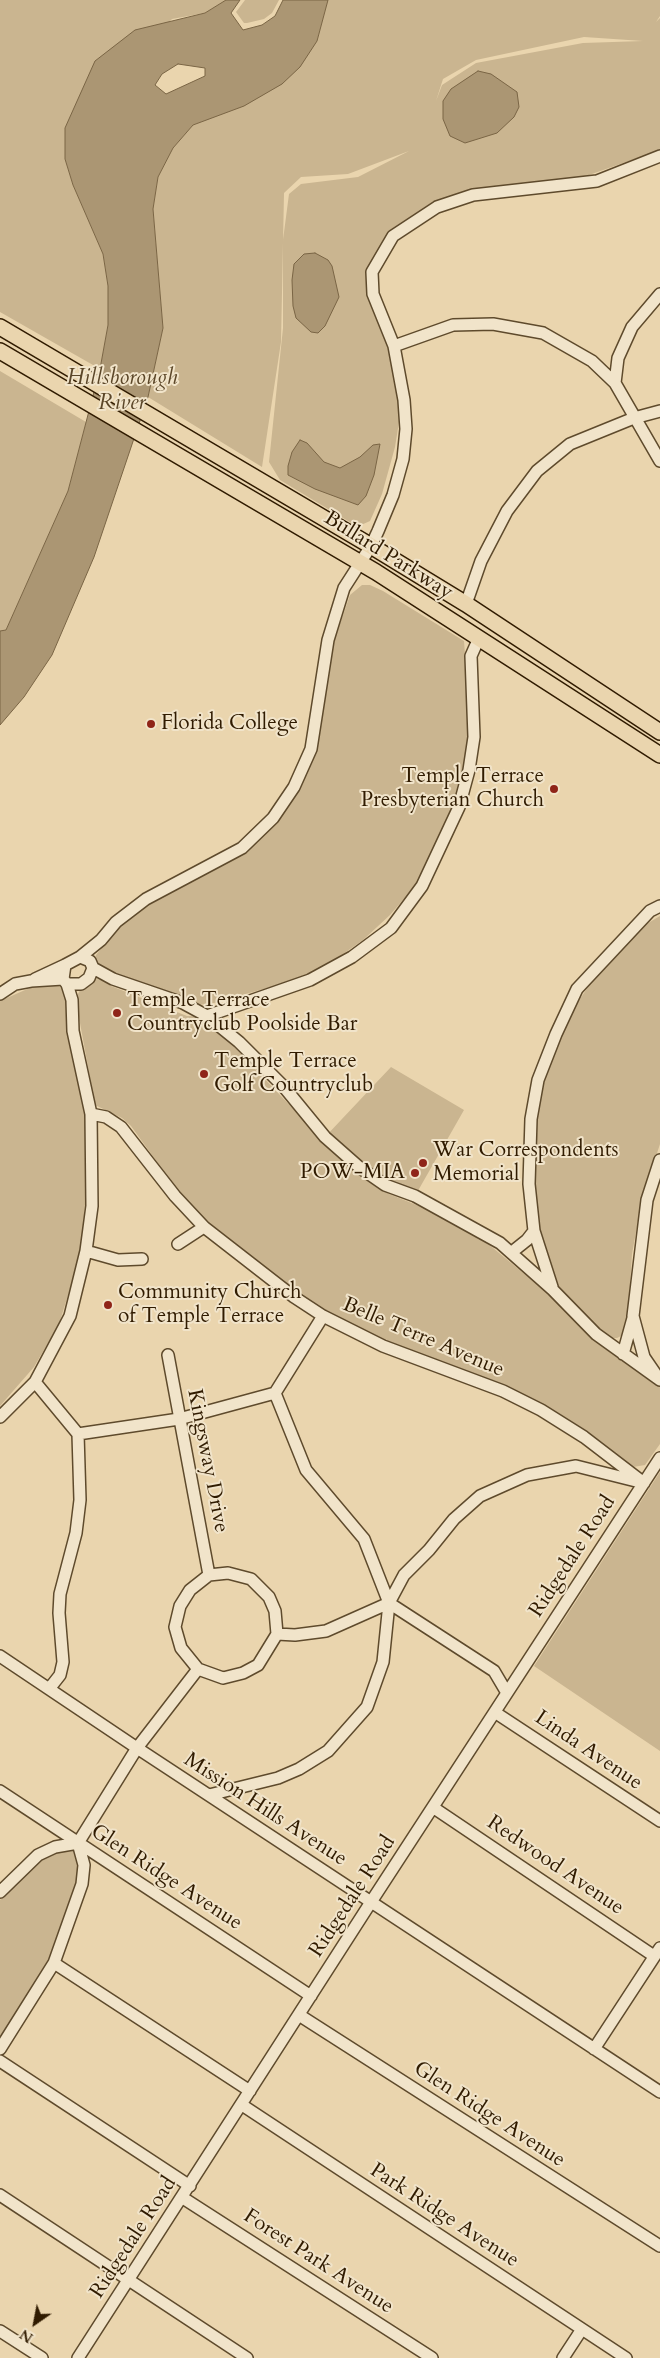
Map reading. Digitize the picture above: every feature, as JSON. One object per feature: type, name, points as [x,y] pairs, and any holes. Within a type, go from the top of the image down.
[{"type":"main road","name":"Bullard Parkway","points":[[0,328],[466,604],[660,732]]},
{"type":"main road","name":"Bullard Parkway","points":[[0,351],[360,563],[660,755]]},
{"type":"street","points":[[72,1000],[101,940],[116,922],[146,900],[242,848],[273,818],[294,787],[311,749],[328,640],[344,588],[371,546],[393,495],[403,458],[406,429],[404,400],[394,346],[373,294],[372,272],[393,236],[437,207],[473,195],[597,181],[660,156]]},
{"type":"street","points":[[615,383],[618,358],[632,327],[660,294]]},
{"type":"street","points":[[394,346],[453,325],[493,324],[543,333],[592,361],[615,383],[660,461]]},
{"type":"street","points":[[466,604],[481,561],[507,511],[537,471],[570,444],[634,418],[660,411]]},
{"type":"street","points":[[207,1016],[310,980],[352,957],[391,928],[422,886],[459,807],[469,770],[474,737],[471,656],[478,638]]},
{"type":"street","points":[[553,1290],[534,1231],[529,1184],[531,1118],[538,1080],[556,1034],[578,989],[644,918],[660,906]]},
{"type":"street","points":[[0,1417],[35,1382],[70,1316],[86,1251],[92,1206],[91,1114],[73,1031],[72,1000],[65,982],[65,965]]},
{"type":"street","points":[[31,981],[65,965],[87,969],[183,1003],[207,1016],[239,1042],[284,1086],[325,1137],[359,1167],[385,1185],[415,1196],[458,1218],[512,1252],[596,1334],[659,1379]]},
{"type":"street","points":[[0,994],[15,984],[31,981],[65,982],[87,969]]},
{"type":"street","name":"Belle Terre Avenue","points":[[91,1114],[106,1117],[121,1127],[175,1196],[204,1227],[279,1286],[323,1316],[383,1346],[503,1391],[541,1410],[584,1437],[644,1483]]},
{"type":"street","points":[[623,1354],[633,1316],[647,1200],[660,1160]]},
{"type":"street","points":[[178,1244],[204,1227]]},
{"type":"street","points":[[512,1252],[527,1240],[534,1231]]},
{"type":"street","points":[[86,1251],[118,1260],[142,1259]]},
{"type":"street","points":[[78,1434],[179,1419],[275,1393],[323,1316]]},
{"type":"street","points":[[633,1316],[644,1357],[659,1379]]},
{"type":"street","name":"Kingsway Drive","points":[[168,1355],[209,1575]]},
{"type":"street","points":[[35,1382],[78,1434],[80,1500],[76,1533],[60,1594],[59,1613],[63,1662],[60,1675],[49,1689]]},
{"type":"street","points":[[275,1393],[306,1470],[364,1539],[389,1603],[494,1671],[507,1693]]},
{"type":"street","name":"Ridgedale Road","points":[[78,2358],[183,2198],[371,1902],[434,1808],[660,1458]]},
{"type":"street","points":[[209,1795],[278,1778],[299,1769],[328,1752],[367,1707],[384,1662],[389,1603],[404,1575],[429,1550],[454,1519],[480,1496],[528,1475],[576,1466],[644,1483]]},
{"type":"street","points":[[228,1574],[251,1579],[269,1597],[274,1611],[277,1634],[258,1665],[243,1673],[223,1678],[198,1669],[180,1648],[175,1627],[180,1606],[190,1590],[209,1575],[228,1574]]},
{"type":"street","points":[[277,1634],[295,1635],[326,1631],[389,1603]]},
{"type":"street","name":"Mission Hills Avenue","points":[[0,1656],[660,2092]]},
{"type":"street","points":[[0,2049],[54,1963],[82,1884],[84,1865],[78,1843],[137,1748],[198,1669]]},
{"type":"street","name":"Linda Avenue","points":[[496,1712],[660,1821]]},
{"type":"street","name":"Glen Ridge Avenue","points":[[0,1791],[311,1996]]},
{"type":"street","name":"Redwood Avenue","points":[[434,1808],[657,1952]]},
{"type":"street","points":[[0,1892],[38,1855],[55,1847],[78,1843]]},
{"type":"street","points":[[594,2048],[657,1952]]},
{"type":"street","points":[[54,1963],[250,2092]]},
{"type":"street","name":"Glen Ridge Avenue","points":[[298,2015],[660,2246]]},
{"type":"street","points":[[0,2061],[190,2186]]},
{"type":"street","name":"Park Ridge Avenue","points":[[242,2105],[626,2358]]},
{"type":"street","points":[[0,2195],[247,2358]]},
{"type":"street","name":"Forest Park Avenue","points":[[183,2198],[432,2358]]},
{"type":"street","points":[[563,2358],[582,2329]]},
{"type":"street","points":[[0,2330],[42,2358]]},
{"type":"shaded area","points":[[0,0],[226,0],[205,13],[172,19],[65,128],[65,159],[73,185],[103,254],[108,286],[108,325],[100,369],[0,312]]},
{"type":"shaded area","points":[[245,0],[279,0],[272,13],[264,19],[244,23],[236,12]]},
{"type":"shaded area","points":[[328,0],[660,0],[660,16],[656,22],[660,18],[660,150],[589,175],[554,183],[464,193],[421,211],[396,228],[368,273],[397,375],[400,416],[395,447],[382,494],[370,521],[361,525],[353,524],[280,480],[269,462],[283,328],[283,243],[281,342],[262,467],[148,397],[163,328],[153,209],[158,177],[173,148],[193,125],[216,115],[317,41]],"holes":[[[584,37],[643,41],[583,43],[476,63],[442,85],[436,101],[443,79],[476,60]],[[409,151],[358,177],[301,184],[289,194],[283,240],[284,193],[301,177],[348,174]]]},
{"type":"shaded area","points":[[0,371],[86,422],[68,491],[6,630],[0,631]]},
{"type":"shaded area","points":[[362,585],[370,585],[383,591],[464,641],[468,695],[468,739],[465,768],[453,809],[415,886],[390,915],[363,940],[323,968],[281,984],[214,1003],[198,1005],[99,967],[95,961],[96,955],[126,919],[145,905],[218,868],[255,844],[276,824],[299,791],[310,766],[320,733],[334,641],[350,595]]},
{"type":"shaded area","points":[[660,916],[660,1144],[642,1199],[632,1254],[628,1321],[623,1335],[611,1338],[606,1336],[564,1296],[547,1267],[538,1231],[533,1190],[536,1108],[552,1058],[576,1005],[592,981],[643,926]]},
{"type":"shaded area","points":[[96,979],[104,980],[111,986],[187,1016],[198,1016],[216,1028],[343,1161],[389,1194],[444,1216],[481,1238],[551,1296],[584,1330],[660,1387],[660,1444],[645,1465],[633,1467],[529,1398],[476,1375],[445,1365],[394,1344],[328,1313],[294,1291],[207,1223],[175,1187],[131,1126],[122,1118],[95,1105],[78,1012],[77,996],[80,990]]},
{"type":"shaded area","points":[[55,981],[65,987],[67,1010],[82,1090],[85,1126],[86,1194],[82,1237],[78,1263],[59,1324],[34,1367],[0,1406],[0,1001],[41,983]]},
{"type":"shaded area","points":[[391,1067],[464,1110],[415,1196],[385,1185],[325,1137]]},
{"type":"shaded area","points":[[660,1472],[660,1751],[534,1666]]},
{"type":"shaded area","points":[[70,1848],[76,1850],[81,1864],[79,1882],[51,1960],[0,2042],[0,1900],[41,1859],[55,1852]]},
{"type":"water","name":"Hillsborough River","points":[[226,0],[240,0],[231,13],[243,30],[262,25],[275,16],[283,0],[328,0],[317,41],[300,67],[282,84],[244,106],[193,125],[173,148],[158,177],[153,209],[163,328],[148,397],[94,557],[52,655],[24,697],[0,725],[0,631],[6,630],[68,491],[100,369],[108,325],[108,286],[103,254],[73,185],[65,159],[65,128],[95,61],[135,30],[205,13]],"holes":[[[178,64],[205,68],[205,76],[166,94],[155,85],[162,74]]]},
{"type":"water","points":[[478,71],[491,74],[517,92],[519,107],[514,117],[497,133],[465,143],[450,136],[443,119],[443,101],[451,89]]},
{"type":"water","points":[[315,253],[328,260],[332,266],[339,297],[325,326],[318,333],[311,332],[296,318],[293,306],[292,280],[294,264],[304,254]]},
{"type":"water","points":[[300,440],[307,443],[324,462],[340,468],[360,457],[373,445],[380,444],[374,475],[366,496],[358,505],[315,489],[288,475],[288,466],[292,452]]},
{"type":"place","name":"Florida College","points":[[151,724]]},
{"type":"place","name":"Temple Terrace Presbyterian Church","points":[[554,789]]},
{"type":"place","name":"Temple Terrace Countryclub Poolside Bar","points":[[117,1013]]},
{"type":"place","name":"Temple Terrace Golf Countryclub","points":[[204,1074]]},
{"type":"place","name":"War Correspondents Memorial","points":[[423,1163]]},
{"type":"place","name":"POW-MIA","points":[[415,1173]]},
{"type":"place","name":"Community Church of Temple Terrace","points":[[108,1305]]}]
